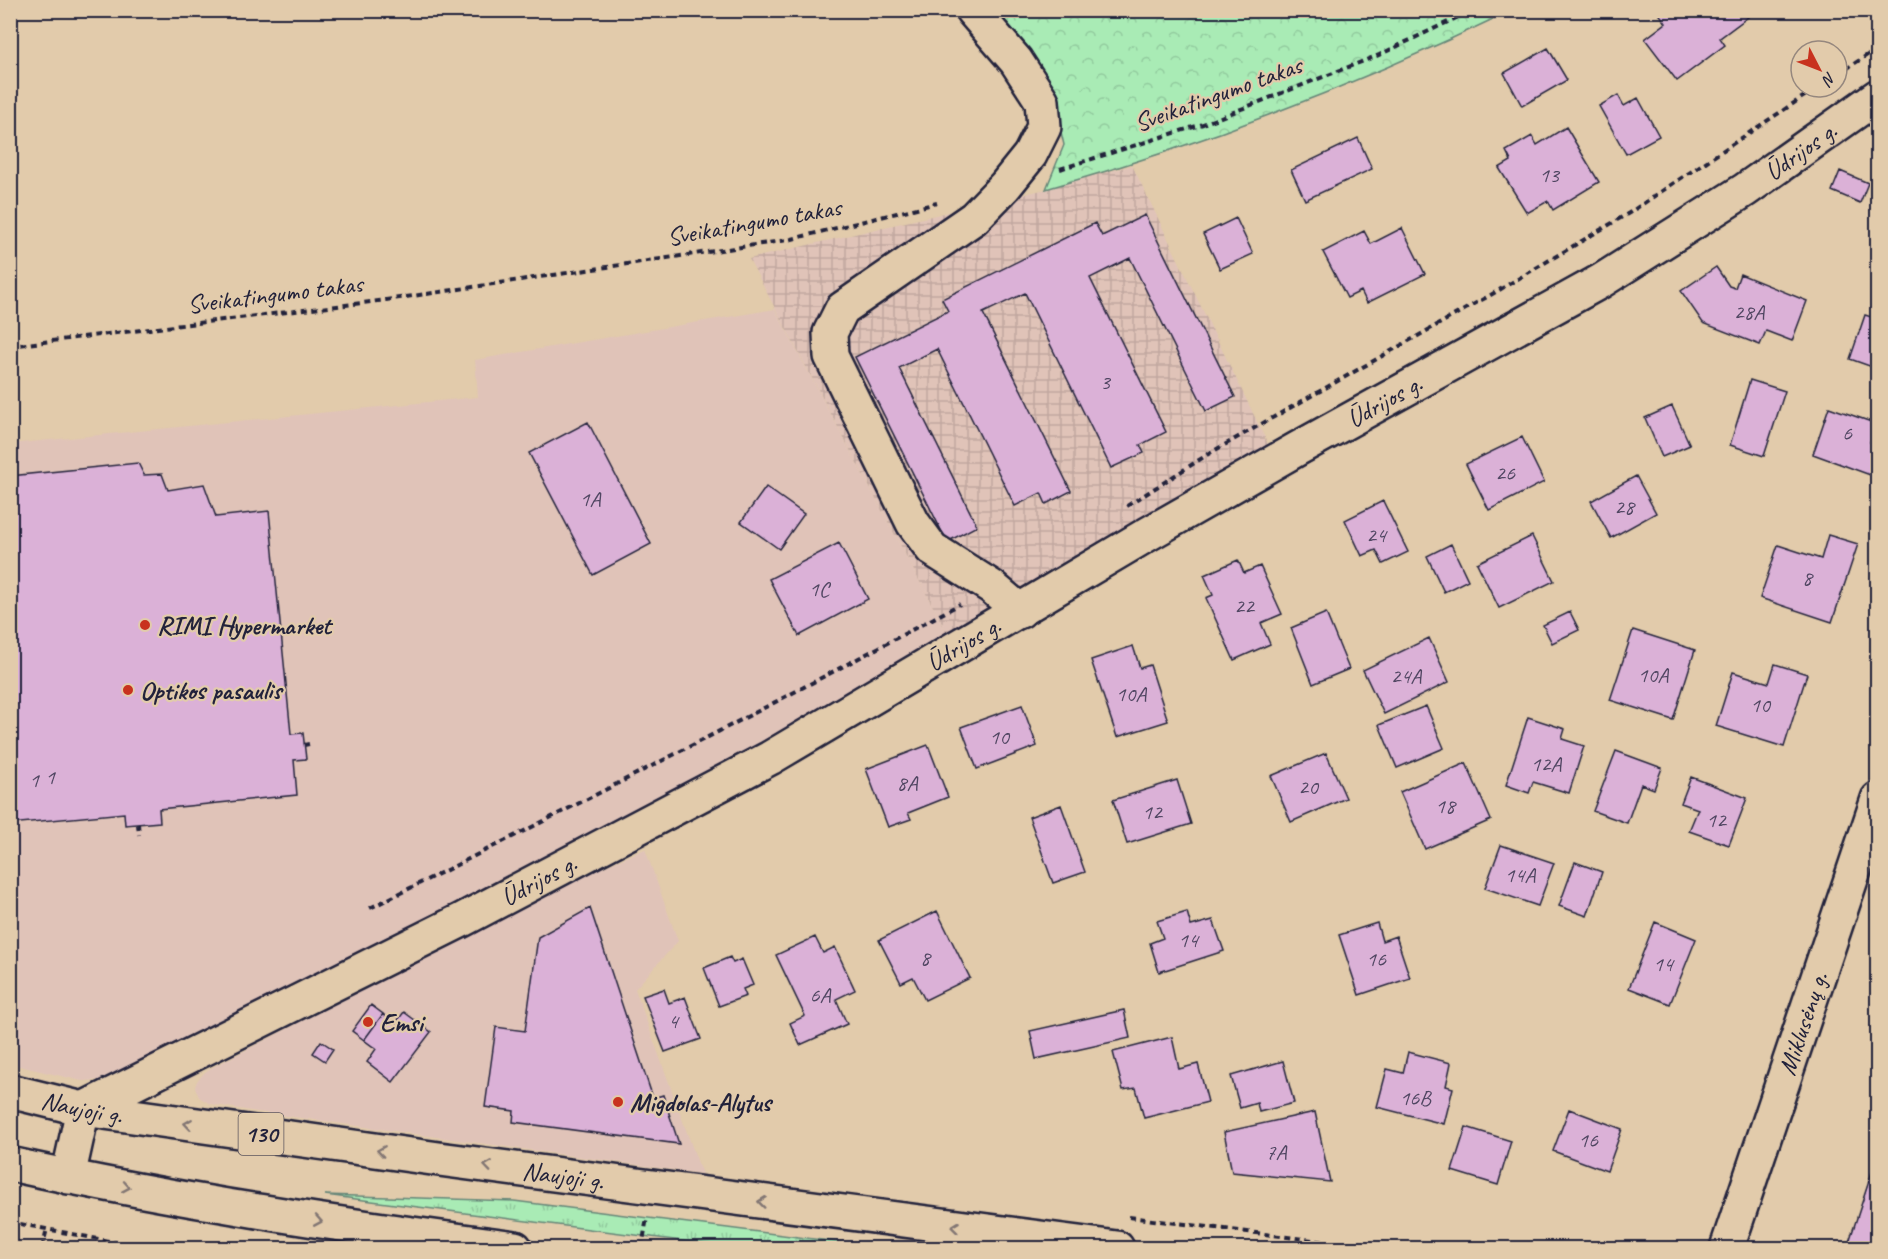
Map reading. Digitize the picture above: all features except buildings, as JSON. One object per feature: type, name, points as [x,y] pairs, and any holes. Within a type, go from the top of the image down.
[{"type":"main road","points":[[972,10],[1016,60],[1042,101],[1044,127],[1030,155],[1005,186],[974,218],[842,309],[830,333],[831,356],[913,524],[932,549],[992,587],[1020,611]]},
{"type":"main road","name":"Ūdrijos g.","points":[[83,1109],[452,925],[706,793],[1148,534],[1600,281],[1745,190],[1878,96]]},
{"type":"main road","name":"Miklusėnų g.","points":[[1727,1248],[1878,799]]},
{"type":"main road","name":"Naujoji g.","points":[[10,1091],[83,1109],[451,1161],[1117,1248]]},
{"type":"main road","points":[[68,1177],[83,1109]]},
{"type":"main road","points":[[10,1164],[68,1177],[347,1226],[515,1248]]},
{"type":"path","name":"Sveikatingumo takas","points":[[1005,186],[1203,124],[1379,55],[1473,10]]},
{"type":"path","points":[[1849,67],[1878,48]]},
{"type":"path","points":[[1123,508],[1210,453],[1494,293],[1629,213],[1800,99]]},
{"type":"path","name":"Sveikatingumo takas","points":[[10,346],[386,300],[788,240],[948,200]]},
{"type":"path","points":[[369,908],[645,771],[992,587]]},
{"type":"path","points":[[138,824],[139,835]]},
{"type":"path","points":[[10,1222],[145,1248]]},
{"type":"path","points":[[42,1248],[46,1229]]},
{"type":"shaded area","points":[[1132,165],[1268,444],[948,635],[749,259],[1046,189]]},
{"type":"shaded area","points":[[775,309],[948,635],[634,814],[101,1080],[82,1081],[11,1064],[10,444],[478,397],[475,360]]},
{"type":"shaded area","points":[[645,849],[678,941],[635,989],[702,1174],[251,1111],[210,1104],[199,1097],[195,1087],[197,1081],[213,1067],[590,873]]},
{"type":"green space","points":[[989,11],[1510,11],[1396,63],[1282,110],[1165,152],[1046,189],[1064,145],[1054,102]]},
{"type":"green space","points":[[325,1195],[514,1201],[885,1248],[737,1248]]},
{"type":"place","name":"RIMI Hypermarket","points":[[145,625]]},
{"type":"place","name":"Optikos pasaulis","points":[[128,690]]},
{"type":"place","name":"Emsi","points":[[368,1022]]},
{"type":"place","name":"Migdolas-Alytus","points":[[618,1102]]}]
